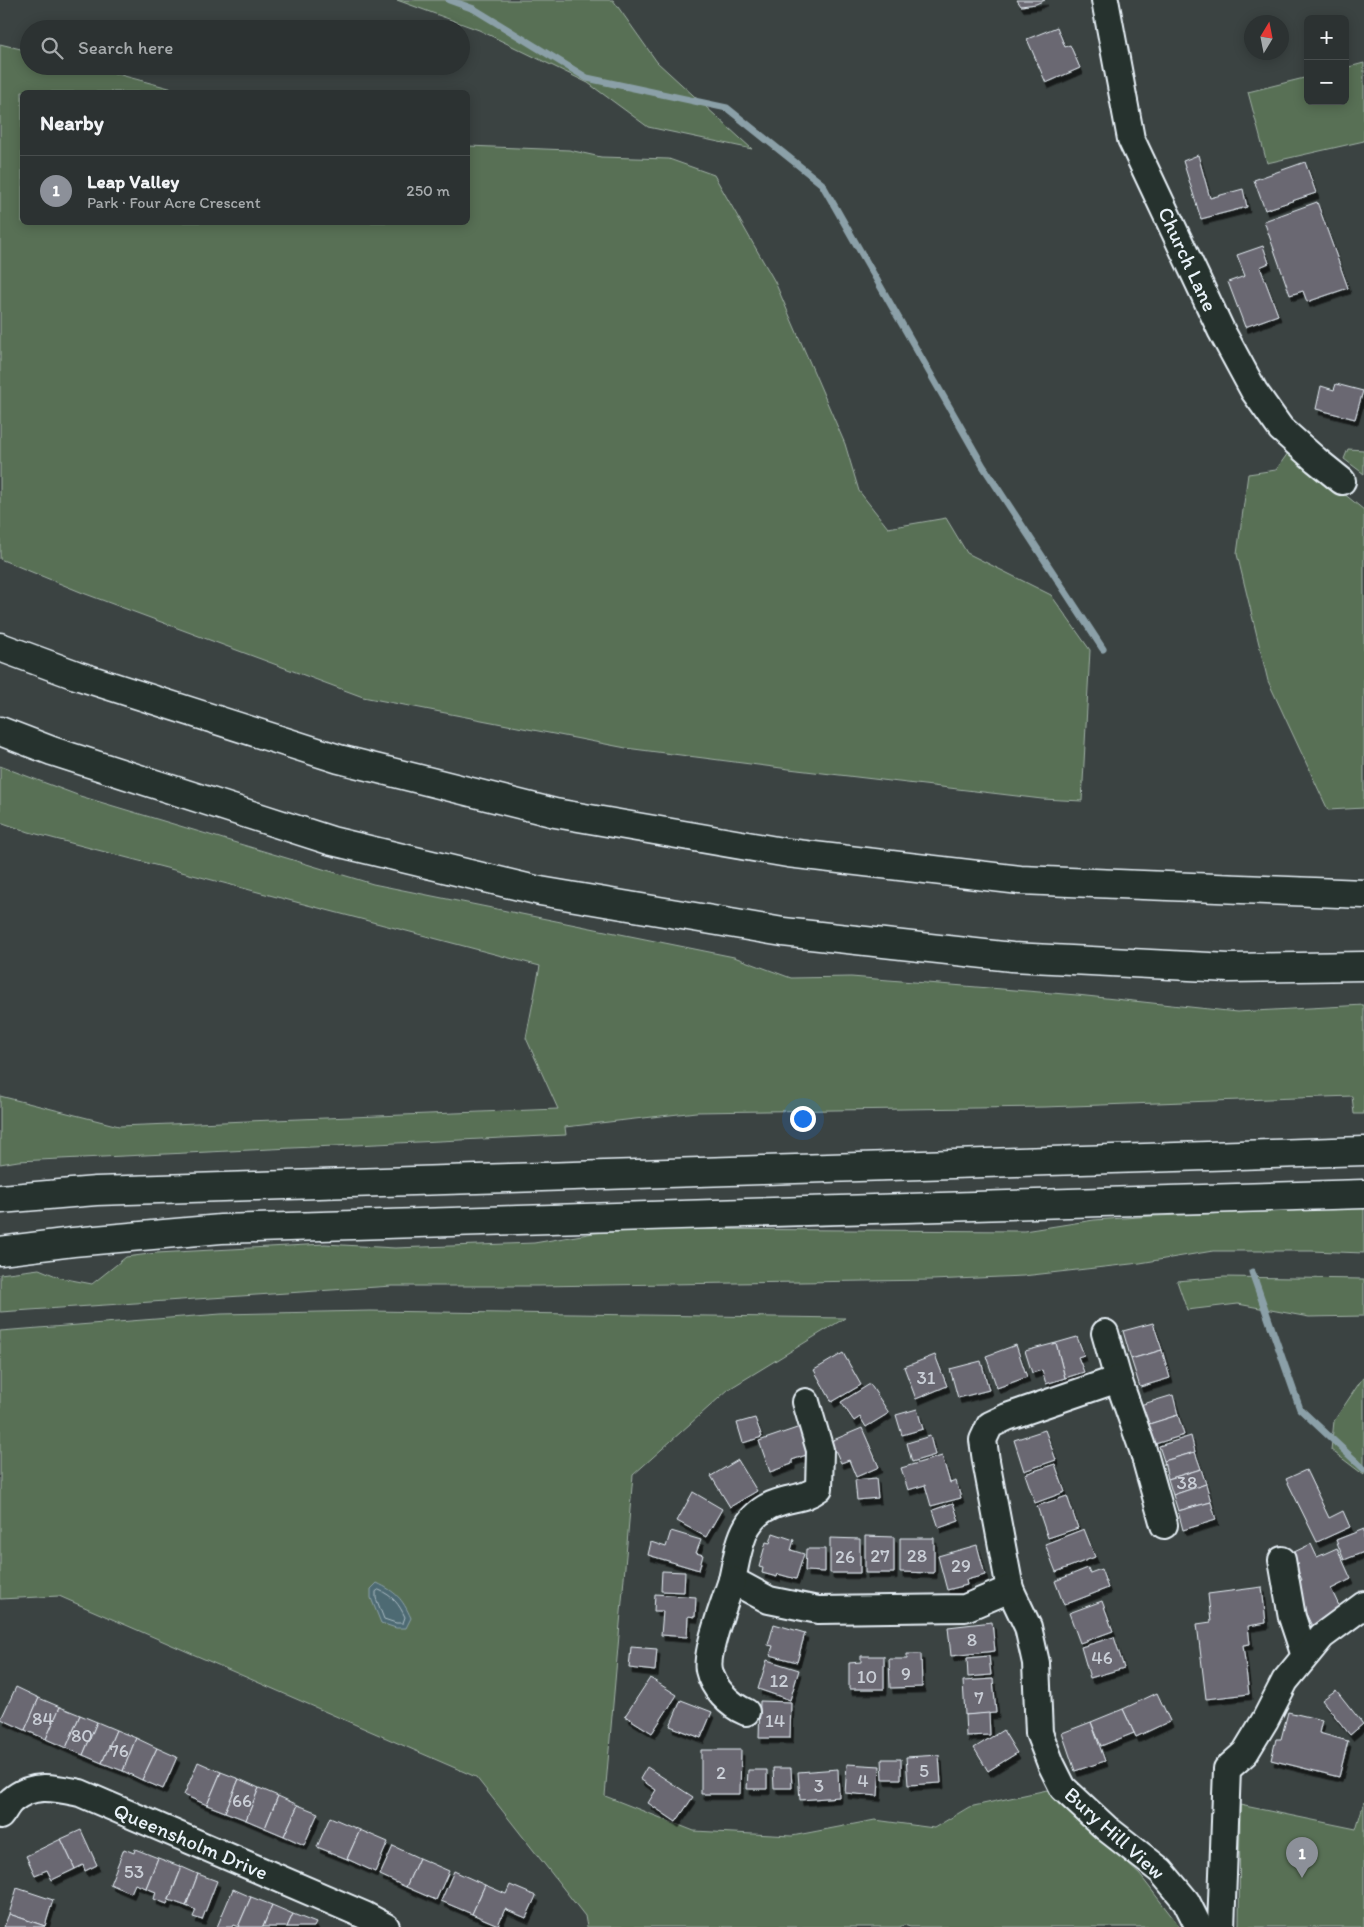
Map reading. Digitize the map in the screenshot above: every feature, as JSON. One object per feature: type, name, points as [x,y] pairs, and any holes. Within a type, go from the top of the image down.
[{"type":"highway","points":[[0,647],[76,675],[339,759],[555,813],[788,853],[1020,880],[1364,894]]},
{"type":"highway","points":[[0,731],[52,751],[332,841],[550,892],[783,932],[1012,958],[1229,968],[1364,966]]},
{"type":"highway","points":[[0,1199],[96,1191],[1364,1151]]},
{"type":"highway","points":[[0,1252],[73,1242],[221,1229],[1364,1194]]},
{"type":"street","name":"Church Lane","points":[[1105,0],[1131,139],[1222,330],[1254,391],[1281,429],[1342,481]]},
{"type":"street","points":[[1105,1333],[1118,1379],[1143,1450],[1164,1525]]},
{"type":"street","name":"Bury Hill View","points":[[1118,1379],[1007,1417],[990,1425],[984,1440],[985,1454],[1010,1589],[1028,1627],[1036,1663],[1038,1733],[1063,1788],[1106,1828],[1161,1871],[1186,1901],[1199,1927]]},
{"type":"street","points":[[746,1712],[734,1707],[715,1684],[709,1668],[711,1648],[732,1580],[742,1533],[759,1512],[781,1502],[810,1495],[819,1488],[820,1450],[806,1402]]},
{"type":"street","points":[[1282,1560],[1292,1617],[1305,1656]]},
{"type":"street","points":[[732,1580],[769,1600],[818,1610],[965,1608],[1010,1589]]},
{"type":"street","points":[[1221,1927],[1227,1769],[1244,1754],[1266,1720],[1285,1681],[1305,1656],[1322,1636],[1364,1606]]},
{"type":"street","name":"Queensholm Drive","points":[[0,1816],[12,1800],[30,1790],[50,1786],[80,1793],[364,1915],[386,1927]]},
{"type":"green space","points":[[397,0],[613,0],[657,62],[752,149],[648,127],[588,83],[470,27],[470,20],[452,20]]},
{"type":"green space","points":[[0,44],[20,49],[20,75],[121,75],[177,90],[20,90],[20,225],[470,225],[470,146],[569,150],[601,157],[669,159],[714,175],[775,282],[845,444],[859,491],[888,528],[946,518],[967,553],[1051,595],[1090,650],[1082,801],[1042,799],[626,748],[363,697],[83,593],[0,559]]},
{"type":"green space","points":[[1364,63],[1364,141],[1267,163],[1248,92],[1304,78],[1304,105],[1349,105],[1349,67]]},
{"type":"green space","points":[[1348,449],[1364,450],[1364,474],[1344,459]]},
{"type":"green space","points":[[1290,450],[1364,510],[1364,808],[1328,810],[1268,681],[1237,554],[1248,474],[1276,470]]},
{"type":"green space","points":[[0,766],[80,796],[373,884],[734,957],[791,978],[851,977],[1077,995],[1237,1012],[1364,1005],[1364,1114],[1354,1114],[1352,1096],[1045,1107],[696,1112],[565,1127],[566,1135],[18,1161],[0,1164],[0,1096],[119,1126],[558,1109],[526,1038],[540,966],[29,832],[0,822]]},
{"type":"green space","points":[[1364,1208],[1364,1253],[1213,1251],[1140,1263],[1023,1276],[932,1280],[538,1286],[392,1286],[0,1312],[0,1274],[39,1269],[61,1278],[92,1284],[126,1257],[157,1253],[325,1244],[395,1248],[534,1243],[594,1233],[673,1229],[1024,1231],[1094,1220]]},
{"type":"green space","points":[[1224,1277],[1364,1279],[1364,1316],[1309,1317],[1238,1304],[1187,1310],[1177,1281]]},
{"type":"green space","points":[[370,1311],[845,1318],[729,1389],[633,1475],[605,1796],[694,1831],[792,1836],[875,1820],[934,1828],[969,1807],[1047,1790],[1140,1875],[1180,1927],[910,1927],[904,1925],[899,1927],[587,1927],[585,1916],[476,1777],[59,1596],[0,1599],[0,1331],[221,1314]]},
{"type":"green space","points":[[1364,1376],[1364,1475],[1331,1450],[1334,1421]]},
{"type":"green space","points":[[1364,1802],[1364,1927],[1239,1927],[1240,1805],[1356,1829]]},
{"type":"water","points":[[377,1583],[398,1596],[405,1605],[411,1618],[406,1628],[396,1628],[381,1623],[371,1598],[371,1589]]},
{"type":"building","points":[[1017,0],[1045,0],[1036,4],[1021,6]]},
{"type":"building","points":[[1057,27],[1065,47],[1070,45],[1080,68],[1046,83],[1027,39]]},
{"type":"building","points":[[1198,155],[1210,198],[1243,189],[1247,207],[1201,219],[1183,161]]},
{"type":"building","points":[[1305,162],[1316,193],[1265,210],[1254,180]]},
{"type":"building","points":[[1317,202],[1348,288],[1307,302],[1303,291],[1290,295],[1264,221]]},
{"type":"building","points":[[1263,246],[1269,263],[1260,267],[1278,315],[1245,327],[1228,282],[1245,276],[1237,255]]},
{"type":"building","points":[[1336,384],[1363,391],[1355,419],[1316,409],[1321,386],[1334,390]]},
{"type":"building","points":[[1153,1323],[1162,1350],[1131,1359],[1123,1331]]},
{"type":"building","points":[[1077,1337],[1084,1355],[1078,1357],[1084,1372],[1065,1378],[1056,1343]]},
{"type":"building","points":[[1056,1343],[1065,1378],[1046,1384],[1042,1370],[1032,1373],[1025,1351]]},
{"type":"building","points":[[1016,1345],[1027,1377],[997,1388],[986,1356]]},
{"type":"building","points":[[1162,1350],[1170,1378],[1140,1387],[1131,1359]]},
{"type":"building","points":[[843,1353],[861,1385],[832,1402],[814,1370]]},
{"type":"building","points":[[935,1355],[947,1386],[916,1399],[904,1367]]},
{"type":"building","points":[[981,1361],[989,1390],[958,1398],[950,1369]]},
{"type":"building","points":[[870,1384],[889,1413],[866,1427],[860,1417],[854,1421],[841,1402]]},
{"type":"building","points":[[1173,1395],[1178,1415],[1146,1425],[1140,1405]]},
{"type":"building","points":[[917,1409],[923,1429],[902,1435],[896,1415]]},
{"type":"building","points":[[1178,1415],[1184,1435],[1152,1445],[1146,1425]]},
{"type":"building","points":[[755,1418],[762,1437],[743,1443],[737,1423]]},
{"type":"building","points":[[800,1427],[809,1454],[792,1460],[792,1464],[770,1472],[759,1441]]},
{"type":"building","points":[[862,1428],[879,1467],[856,1477],[849,1460],[841,1463],[831,1441]]},
{"type":"building","points":[[1045,1430],[1056,1460],[1024,1471],[1014,1440]]},
{"type":"building","points":[[930,1436],[935,1455],[912,1462],[907,1443]]},
{"type":"building","points":[[1191,1436],[1195,1452],[1164,1461],[1159,1446]]},
{"type":"building","points":[[1195,1452],[1201,1469],[1168,1479],[1164,1461]]},
{"type":"building","points":[[942,1456],[950,1483],[956,1481],[961,1498],[931,1506],[925,1485],[908,1490],[901,1468]]},
{"type":"building","points":[[738,1460],[757,1491],[730,1507],[711,1476]]},
{"type":"building","points":[[1055,1464],[1065,1492],[1035,1503],[1025,1474]]},
{"type":"building","points":[[1201,1469],[1206,1484],[1173,1495],[1168,1479]]},
{"type":"building","points":[[1306,1470],[1329,1518],[1343,1511],[1350,1527],[1317,1542],[1286,1479]]},
{"type":"building","points":[[876,1478],[878,1498],[857,1500],[855,1480]]},
{"type":"building","points":[[1206,1484],[1211,1502],[1178,1511],[1173,1495]]},
{"type":"building","points":[[693,1492],[722,1509],[706,1537],[677,1521]]},
{"type":"building","points":[[1067,1496],[1078,1528],[1048,1538],[1037,1506]]},
{"type":"building","points":[[1211,1502],[1216,1520],[1183,1530],[1178,1511]]},
{"type":"building","points":[[953,1503],[959,1521],[939,1528],[933,1510]]},
{"type":"building","points":[[1084,1529],[1095,1557],[1056,1572],[1045,1544]]},
{"type":"building","points":[[1364,1529],[1364,1552],[1344,1560],[1336,1540]]},
{"type":"building","points":[[671,1531],[701,1540],[696,1553],[703,1555],[699,1570],[648,1555],[651,1542],[666,1547]]},
{"type":"building","points":[[773,1533],[794,1540],[791,1550],[804,1554],[796,1579],[778,1574],[777,1577],[762,1573],[763,1568],[759,1567],[766,1542],[770,1543]]},
{"type":"building","points":[[865,1536],[894,1537],[894,1573],[865,1573]]},
{"type":"building","points":[[830,1538],[860,1539],[860,1573],[830,1573]]},
{"type":"building","points":[[900,1538],[934,1538],[934,1573],[900,1572]]},
{"type":"building","points":[[1311,1544],[1317,1557],[1337,1548],[1351,1579],[1331,1589],[1343,1614],[1313,1628],[1295,1591],[1296,1582],[1302,1580],[1290,1554]]},
{"type":"building","points":[[977,1545],[985,1575],[966,1580],[967,1585],[947,1590],[938,1556]]},
{"type":"building","points":[[806,1549],[825,1549],[825,1572],[805,1571]]},
{"type":"building","points":[[1088,1568],[1090,1573],[1101,1569],[1108,1588],[1064,1605],[1055,1581]]},
{"type":"building","points":[[662,1571],[685,1572],[684,1592],[661,1591]]},
{"type":"building","points":[[1262,1587],[1266,1623],[1248,1626],[1250,1644],[1243,1645],[1249,1694],[1206,1699],[1197,1624],[1211,1622],[1208,1594]]},
{"type":"building","points":[[655,1594],[696,1597],[695,1617],[688,1616],[687,1637],[661,1635],[663,1611],[654,1611]]},
{"type":"building","points":[[1102,1601],[1113,1631],[1080,1643],[1069,1613]]},
{"type":"building","points":[[992,1622],[995,1651],[951,1656],[948,1627]]},
{"type":"building","points":[[774,1624],[805,1633],[797,1662],[770,1655],[773,1646],[768,1645]]},
{"type":"building","points":[[1114,1637],[1124,1668],[1090,1678],[1081,1647]]},
{"type":"building","points":[[631,1647],[657,1649],[655,1671],[629,1668]]},
{"type":"building","points":[[907,1654],[921,1654],[922,1687],[890,1688],[889,1659],[907,1659]]},
{"type":"building","points":[[861,1656],[884,1656],[884,1689],[849,1689],[849,1663],[861,1662]]},
{"type":"building","points":[[989,1656],[991,1675],[968,1677],[967,1658]]},
{"type":"building","points":[[767,1660],[799,1670],[790,1700],[758,1689]]},
{"type":"building","points":[[650,1678],[677,1695],[652,1733],[625,1716]]},
{"type":"building","points":[[993,1679],[996,1713],[965,1715],[963,1681]]},
{"type":"building","points":[[16,1687],[39,1698],[25,1730],[1,1719]]},
{"type":"building","points":[[1336,1690],[1363,1724],[1350,1735],[1322,1700]]},
{"type":"building","points":[[1157,1693],[1170,1721],[1136,1737],[1123,1709]]},
{"type":"building","points":[[39,1698],[60,1707],[46,1739],[25,1730]]},
{"type":"building","points":[[681,1700],[712,1712],[701,1738],[670,1726]]},
{"type":"building","points":[[760,1701],[791,1702],[790,1738],[759,1738]]},
{"type":"building","points":[[60,1707],[80,1715],[66,1748],[46,1739]]},
{"type":"building","points":[[1123,1709],[1134,1733],[1101,1746],[1091,1722]]},
{"type":"building","points":[[1288,1712],[1322,1720],[1319,1733],[1348,1741],[1339,1777],[1271,1760],[1276,1739],[1281,1739]]},
{"type":"building","points":[[989,1713],[990,1735],[966,1736],[965,1715]]},
{"type":"building","points":[[80,1715],[97,1722],[83,1755],[66,1748]]},
{"type":"building","points":[[97,1722],[116,1730],[102,1763],[83,1755]]},
{"type":"building","points":[[1091,1722],[1105,1761],[1075,1771],[1062,1733]]},
{"type":"building","points":[[116,1730],[136,1738],[123,1771],[102,1763]]},
{"type":"building","points":[[1003,1730],[1017,1753],[988,1771],[974,1748]]},
{"type":"building","points":[[136,1738],[157,1748],[142,1780],[123,1771]]},
{"type":"building","points":[[157,1748],[177,1757],[163,1789],[142,1780]]},
{"type":"building","points":[[701,1750],[741,1750],[740,1794],[701,1794]]},
{"type":"building","points":[[939,1755],[941,1783],[908,1785],[906,1757]]},
{"type":"building","points":[[882,1759],[901,1759],[901,1779],[883,1779]]},
{"type":"building","points":[[198,1762],[221,1772],[207,1805],[184,1795]]},
{"type":"building","points":[[847,1764],[880,1766],[878,1796],[845,1793]]},
{"type":"building","points":[[647,1767],[693,1797],[676,1822],[648,1803],[656,1790],[640,1779]]},
{"type":"building","points":[[773,1768],[791,1768],[792,1788],[774,1788]]},
{"type":"building","points":[[838,1769],[839,1797],[800,1800],[798,1772]]},
{"type":"building","points":[[748,1770],[767,1770],[767,1789],[747,1789]]},
{"type":"building","points":[[221,1772],[239,1779],[225,1812],[207,1805]]},
{"type":"building","points":[[239,1779],[259,1788],[246,1820],[225,1812]]},
{"type":"building","points":[[259,1788],[278,1796],[265,1828],[246,1820]]},
{"type":"building","points":[[278,1796],[298,1805],[284,1836],[265,1828]]},
{"type":"building","points":[[298,1805],[318,1813],[304,1845],[284,1836]]},
{"type":"building","points":[[330,1817],[360,1830],[347,1859],[317,1847]]},
{"type":"building","points":[[81,1830],[97,1865],[85,1871],[83,1865],[75,1869],[61,1839]]},
{"type":"building","points":[[360,1830],[388,1842],[375,1872],[347,1859]]},
{"type":"building","points":[[61,1839],[75,1869],[52,1880],[47,1870],[35,1875],[26,1856]]},
{"type":"building","points":[[393,1846],[419,1858],[406,1887],[380,1875]]},
{"type":"building","points":[[124,1849],[134,1853],[135,1849],[158,1858],[146,1888],[135,1884],[131,1893],[110,1884]]},
{"type":"building","points":[[158,1858],[182,1867],[167,1904],[154,1899],[156,1892],[146,1888]]},
{"type":"building","points":[[419,1858],[449,1871],[436,1900],[406,1887]]},
{"type":"building","points":[[182,1867],[198,1874],[186,1906],[169,1900]]},
{"type":"building","points":[[454,1871],[485,1885],[472,1914],[441,1901]]},
{"type":"building","points":[[198,1874],[217,1881],[202,1920],[193,1917],[196,1910],[186,1906]]},
{"type":"building","points":[[485,1885],[506,1894],[510,1885],[536,1896],[526,1918],[505,1909],[498,1925],[472,1914]]},
{"type":"building","points":[[17,1888],[53,1900],[45,1926],[9,1914]]},
{"type":"building","points":[[233,1889],[251,1897],[238,1927],[233,1925],[232,1927],[217,1927]]},
{"type":"building","points":[[251,1897],[272,1905],[263,1927],[238,1927]]},
{"type":"building","points":[[272,1905],[293,1914],[287,1927],[263,1927]]},
{"type":"building","points":[[9,1914],[45,1926],[4,1927]]},
{"type":"building","points":[[293,1914],[316,1923],[314,1927],[287,1927]]},
{"type":"waterway","points":[[449,0],[474,9],[587,78],[727,108],[822,184],[983,466],[1103,649]]},
{"type":"waterway","points":[[1252,1272],[1300,1409],[1364,1469]]},
{"type":"place","name":"Leap Valley","points":[[1302,1878]]}]
